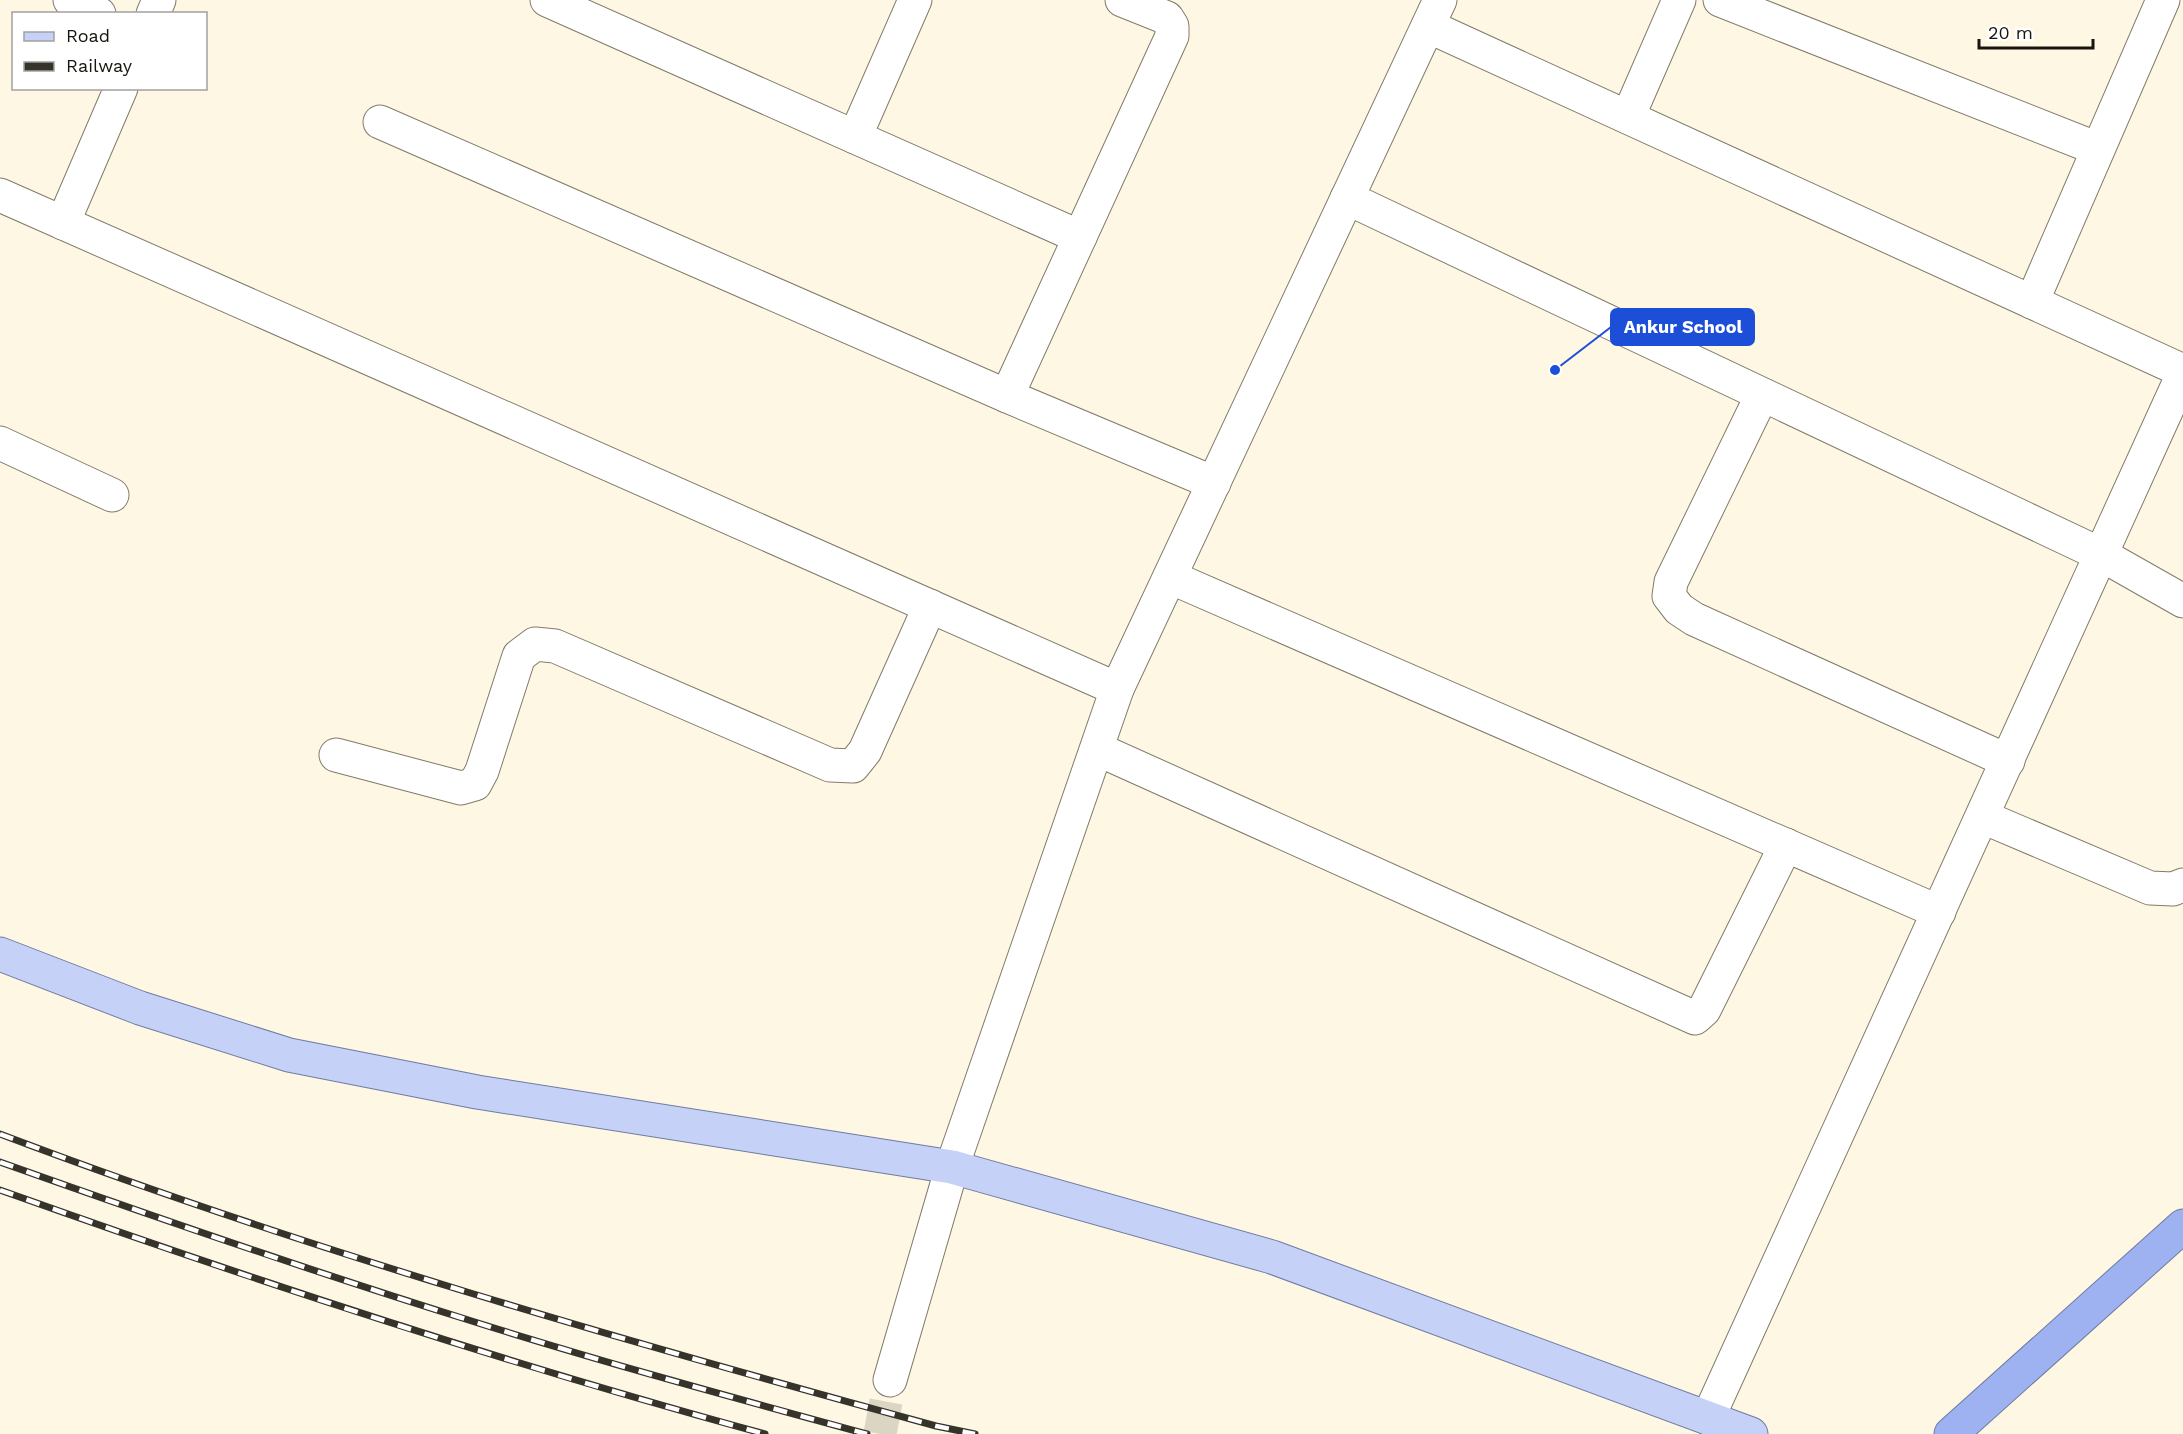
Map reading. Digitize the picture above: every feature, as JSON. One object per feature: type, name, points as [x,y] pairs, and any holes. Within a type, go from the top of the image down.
[{"type":"highway","points":[[1951,1434],[2183,1226]]},
{"type":"main road","points":[[0,954],[140,1008],[289,1055],[477,1092],[952,1167],[1272,1257],[1751,1434]]},
{"type":"street","points":[[70,0],[95,12]]},
{"type":"street","points":[[547,0],[1080,237]]},
{"type":"street","points":[[855,137],[915,0]]},
{"type":"street","points":[[1007,396],[1172,36],[1172,26],[1167,18],[1122,0]]},
{"type":"street","points":[[1628,117],[1679,0]]},
{"type":"street","points":[[1720,0],[2098,149]]},
{"type":"street","points":[[2032,302],[2163,0]]},
{"type":"street","points":[[890,1380],[952,1167],[1118,689],[1434,13],[1628,117],[2183,373],[1708,1418]]},
{"type":"street","points":[[63,223],[120,90]]},
{"type":"street","points":[[380,122],[1007,396],[1214,483]]},
{"type":"street","points":[[0,195],[1118,689]]},
{"type":"street","points":[[1347,198],[2102,555],[2183,601]]},
{"type":"street","points":[[1762,395],[1671,582],[1669,596],[1679,609],[1694,619],[2008,761]]},
{"type":"street","points":[[0,443],[112,495]]},
{"type":"street","points":[[1170,577],[1939,912]]},
{"type":"street","points":[[336,755],[461,788],[475,784],[482,771],[519,656],[535,644],[555,646],[830,765],[853,766],[865,750],[930,606]]},
{"type":"street","points":[[1097,749],[1695,1018],[1704,1010],[1786,845]]},
{"type":"street","points":[[1983,817],[2150,888],[2173,889],[2183,885]]},
{"type":"tunnel","points":[[880,1434],[890,1380]]},
{"type":"railway","points":[[0,1134],[115,1176],[348,1255],[818,1394],[936,1426],[975,1434]]},
{"type":"railway","points":[[0,1162],[229,1242],[459,1317],[612,1363],[867,1434]]},
{"type":"railway","points":[[0,1190],[381,1320],[572,1379],[765,1434]]},
{"type":"place","name":"Ankur School","points":[[1555,370]]}]
